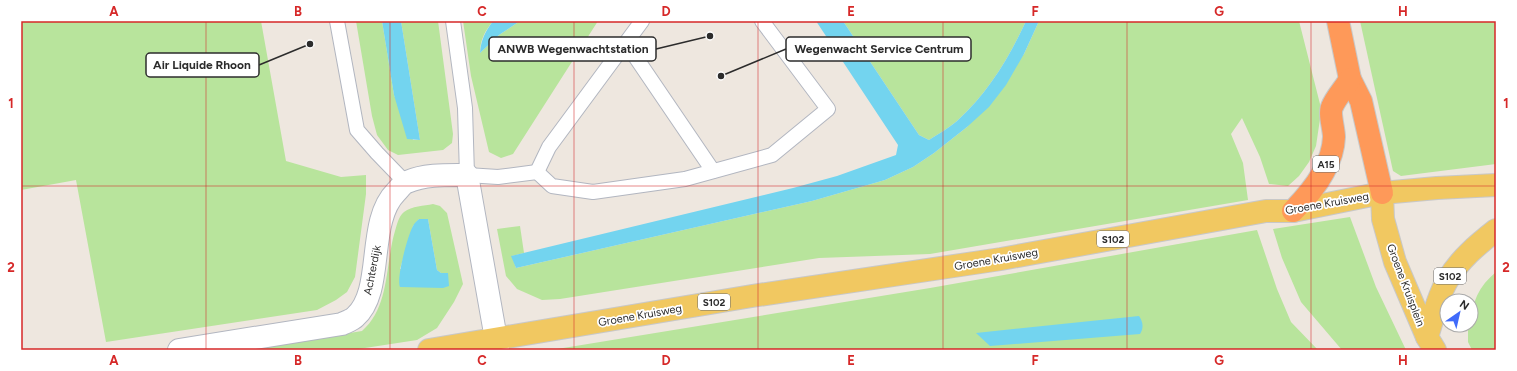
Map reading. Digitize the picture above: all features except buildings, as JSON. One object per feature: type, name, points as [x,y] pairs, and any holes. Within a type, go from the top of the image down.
[{"type":"highway","points":[[1338,21],[1350,79],[1361,101],[1382,193]]},
{"type":"highway","name":"A15","points":[[1293,211],[1321,176],[1329,159],[1334,138],[1332,108],[1350,79]]},
{"type":"main road","name":"Groene Kruisweg","points":[[430,350],[497,345],[752,296],[1001,259],[1266,211],[1293,211],[1382,193],[1496,185]]},
{"type":"main road","name":"Groene Kruisplein","points":[[1382,193],[1383,219],[1395,262],[1431,344]]},
{"type":"main road","name":"S102","points":[[1431,344],[1440,298],[1446,282],[1463,259],[1496,230]]},
{"type":"street","points":[[406,182],[426,177],[467,175],[497,345]]},
{"type":"street","name":"Achterdijk","points":[[179,350],[342,324],[355,318],[363,308],[370,290],[382,216],[391,197],[406,182]]},
{"type":"lane","points":[[337,21],[358,130],[377,153],[406,182]]},
{"type":"lane","points":[[453,21],[465,108],[467,175],[498,177],[537,172]]},
{"type":"lane","points":[[537,172],[549,147],[642,21]]},
{"type":"lane","points":[[537,172],[552,186],[593,192],[685,179],[772,155],[828,109],[762,21]]},
{"type":"lane","points":[[626,43],[713,171]]},
{"type":"green space","points":[[21,21],[261,21],[286,161],[341,177],[366,175],[366,194],[355,277],[347,292],[336,300],[317,310],[106,342],[76,180],[21,190]]},
{"type":"green space","points":[[356,21],[382,21],[394,95],[413,140],[420,140],[401,21],[438,21],[453,134],[452,143],[443,150],[398,155],[388,150],[377,135],[372,116]]},
{"type":"green space","points":[[463,21],[493,21],[484,36],[480,53],[499,35],[520,21],[598,21],[513,154],[501,158],[489,152],[471,76]]},
{"type":"green space","points":[[843,21],[1026,21],[1005,62],[988,87],[957,121],[929,140],[919,135]]},
{"type":"green space","points":[[1039,21],[1299,21],[1320,104],[1320,119],[1316,146],[1309,162],[1299,176],[1288,186],[1269,184],[1260,157],[1242,118],[1231,134],[1243,163],[1248,200],[930,254],[819,258],[560,299],[542,300],[517,289],[506,276],[497,229],[520,226],[524,253],[512,256],[516,268],[812,201],[885,180],[913,167],[934,153],[967,127],[1024,54]]},
{"type":"green space","points":[[1360,21],[1496,21],[1496,164],[1401,176],[1393,171]]},
{"type":"green space","points":[[433,204],[440,206],[447,213],[463,284],[454,302],[437,328],[417,340],[352,350],[246,350],[362,331],[378,310],[382,298],[392,244],[399,219],[407,210],[414,207]],"holes":[[[419,219],[428,219],[437,270],[441,273],[400,269],[413,226]]]},
{"type":"green space","points":[[1350,217],[1376,287],[1406,350],[1342,350],[1301,302],[1282,258],[1273,229]]},
{"type":"green space","points":[[1257,230],[1277,289],[1291,322],[1318,350],[551,350],[930,288]]},
{"type":"green space","points":[[1496,272],[1496,350],[1472,350],[1468,342],[1468,333],[1479,333],[1479,293],[1490,277]]},
{"type":"water","points":[[382,21],[401,21],[420,140],[407,139],[394,95]]},
{"type":"water","points":[[493,21],[520,21],[499,35],[480,53],[484,36]]},
{"type":"water","points":[[816,21],[843,21],[919,135],[929,140],[957,121],[988,87],[1005,62],[1026,21],[1039,21],[1024,54],[1006,85],[989,107],[967,127],[934,153],[913,167],[885,180],[812,201],[516,268],[511,256],[793,188],[837,176],[896,155],[898,145]]},
{"type":"water","points":[[419,219],[428,219],[437,270],[441,273],[448,273],[449,286],[443,288],[400,287],[399,282],[401,266],[406,247],[413,225]]},
{"type":"water","points":[[1139,316],[1142,325],[1140,334],[990,346],[976,333]]},
{"type":"place","name":"ANWB Wegenwachtstation","points":[[710,36]]},
{"type":"place","name":"Air Liquide Rhoon","points":[[310,44]]},
{"type":"place","name":"Wegenwacht Service Centrum","points":[[721,76]]}]
